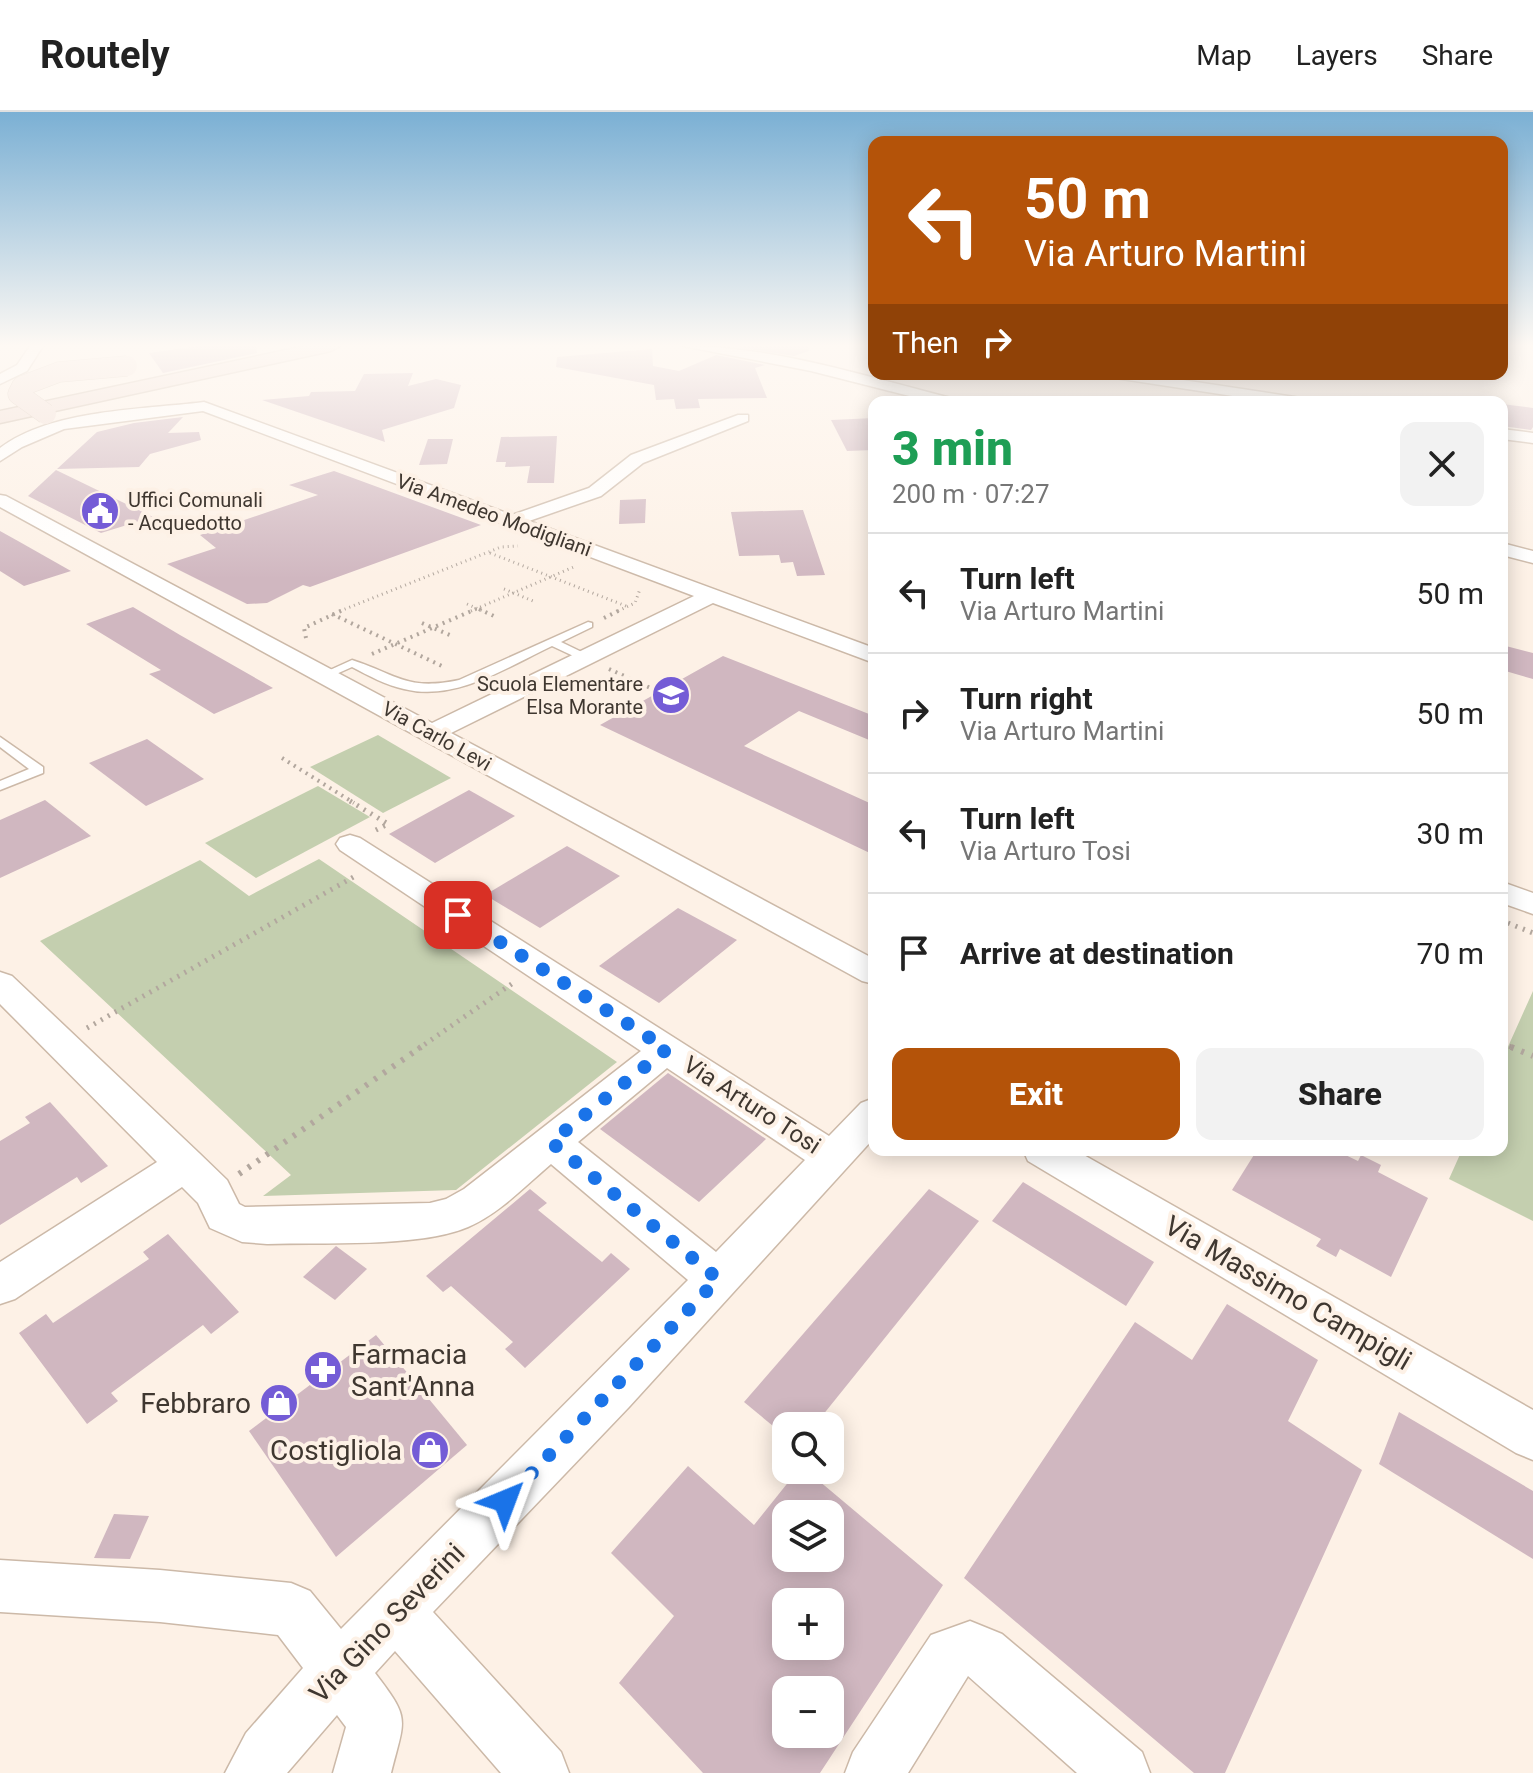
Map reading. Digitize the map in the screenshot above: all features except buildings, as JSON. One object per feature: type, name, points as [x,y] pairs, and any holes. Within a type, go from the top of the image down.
[{"type":"street","points":[[0,456],[48,424]]},
{"type":"street","name":"Via Amedeo Modigliani","points":[[251,424],[868,654]]},
{"type":"street","points":[[511,521],[595,492],[637,459],[729,424]]},
{"type":"street","points":[[1508,435],[1533,438]]},
{"type":"street","name":"Via Carlo Levi","points":[[0,500],[868,970]]},
{"type":"street","points":[[1508,551],[1533,557]]},
{"type":"street","points":[[432,733],[711,596]]},
{"type":"street","name":"Via Arturo Tosi","points":[[350,844],[832,1158]]},
{"type":"street","points":[[1508,894],[1533,904]]},
{"type":"street","points":[[0,984],[199,1178],[224,1216],[242,1224],[430,1221],[456,1214],[478,1201],[667,1049]]},
{"type":"street","name":"Via Gino Severini","points":[[250,1766],[868,1119]]},
{"type":"street","points":[[551,1142],[718,1279]]},
{"type":"street","name":"Via Massimo Campigli","points":[[1052,1156],[1533,1436]]},
{"type":"street","points":[[0,1285],[199,1178]]},
{"type":"street","points":[[0,1586],[160,1596],[291,1610],[376,1721],[362,1773]]},
{"type":"street","points":[[396,1612],[540,1773]]},
{"type":"street","points":[[874,1773],[950,1654],[970,1648],[983,1653],[1121,1773]]},
{"type":"lane","points":[[325,675],[352,663],[405,688],[423,691],[471,680],[588,625]]},
{"type":"lane","points":[[552,642],[586,658]]},
{"type":"lane","points":[[0,741],[38,770],[0,786]]},
{"type":"path","points":[[520,545],[489,552],[332,614],[304,628],[303,635],[352,663],[580,565],[568,560]]},
{"type":"path","points":[[489,552],[627,607]]},
{"type":"path","points":[[588,625],[627,607],[640,596],[640,589],[632,584]]},
{"type":"path","points":[[504,589],[533,601]]},
{"type":"path","points":[[467,604],[496,617]]},
{"type":"path","points":[[332,614],[471,680]]},
{"type":"path","points":[[422,623],[452,636]]},
{"type":"path","points":[[586,658],[659,692]]},
{"type":"path","points":[[282,758],[388,824]]},
{"type":"path","points":[[59,1044],[379,863]]},
{"type":"path","points":[[1508,923],[1533,933]]},
{"type":"path","points":[[199,1178],[537,966]]},
{"type":"path","points":[[1508,1046],[1533,1056]]},
{"type":"green space","points":[[378,735],[451,778],[383,813],[310,767]]},
{"type":"green space","points":[[318,786],[370,817],[256,878],[205,843]]},
{"type":"green space","points":[[319,859],[617,1062],[456,1190],[263,1196],[291,1175],[40,941],[200,860],[249,896]]},
{"type":"green space","points":[[1533,991],[1533,1221],[1449,1179],[1459,1156],[1508,1156],[1508,1047]]},
{"type":"place","name":"Uffici Comunali - Acquedotto","points":[[100,511]]},
{"type":"place","name":"Scuola Elementare Elsa Morante","points":[[671,695]]},
{"type":"place","name":"Farmacia Sant'Anna","points":[[323,1370]]},
{"type":"place","name":"Febbraro","points":[[279,1403]]},
{"type":"place","name":"Costigliola","points":[[430,1450]]},
{"type":"route","points":[[458,915],[667,1049],[551,1142],[718,1279],[505,1501]]}]
